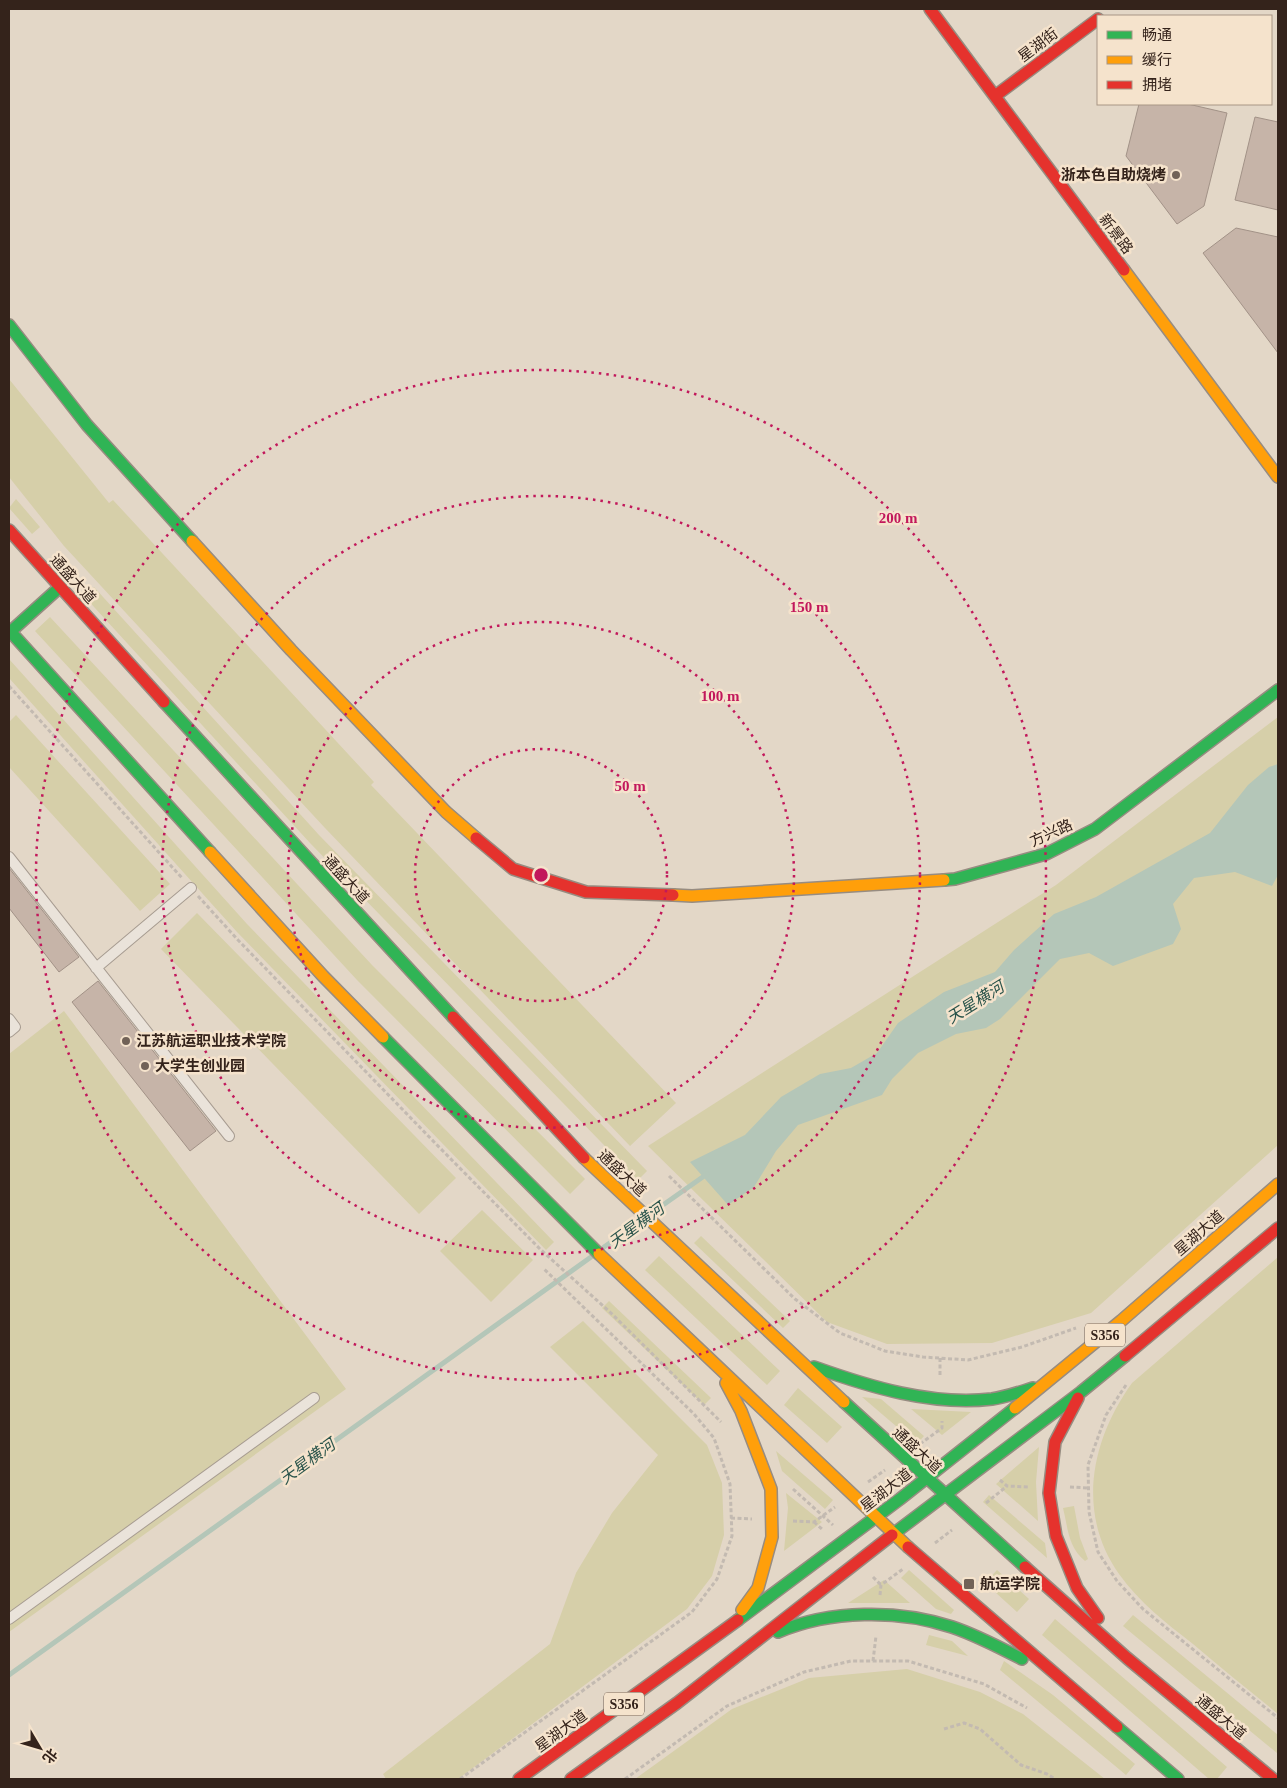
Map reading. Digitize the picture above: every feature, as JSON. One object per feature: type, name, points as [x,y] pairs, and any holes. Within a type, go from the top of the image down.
[{"type":"main road","name":"新景路","points":[[930,9],[1278,477]]},
{"type":"main road","name":"星湖街","points":[[995,96],[1097,20]]},
{"type":"main road","name":"方兴路","points":[[9,326],[87,425],[291,650],[446,812],[513,869],[586,892],[692,896],[955,879],[1046,854],[1095,828],[1278,690]]},
{"type":"main road","name":"通盛大道","points":[[10,534],[316,869],[582,1155],[925,1478],[1127,1658],[1273,1779]]},
{"type":"main road","points":[[60,587],[9,631],[323,976],[572,1227],[893,1534],[1178,1779]]},
{"type":"main road","name":"星湖大道","points":[[519,1779],[728,1628],[876,1517],[1122,1321],[1278,1184]]},
{"type":"main road","name":"S356","points":[[571,1779],[677,1703],[893,1534],[1080,1392],[1278,1228]]},
{"type":"main road","points":[[800,1361],[848,1380],[897,1392],[941,1397],[991,1399],[1042,1386]]},
{"type":"main road","points":[[716,1364],[741,1412],[771,1489],[772,1537],[758,1588],[728,1628]]},
{"type":"main road","points":[[1080,1392],[1055,1442],[1049,1493],[1056,1536],[1077,1588],[1127,1658]]},
{"type":"main road","points":[[748,1648],[795,1624],[852,1615],[926,1620],[976,1636],[1025,1660],[1086,1700]]},
{"type":"lane","points":[[9,858],[228,1136]]},
{"type":"lane","points":[[96,968],[191,888]]},
{"type":"lane","points":[[9,1019],[15,1027],[9,1032]]},
{"type":"lane","points":[[9,1619],[314,1398]]},
{"type":"path","points":[[9,686],[252,954],[541,1250],[611,1313]]},
{"type":"path","points":[[669,1176],[795,1299],[840,1333],[885,1351],[968,1360],[1022,1347],[1078,1327]]},
{"type":"path","points":[[460,1779],[692,1612],[717,1579],[732,1536],[730,1484],[714,1438],[694,1414],[544,1269]]},
{"type":"path","points":[[731,1518],[814,1522],[942,1428],[940,1358]]},
{"type":"path","points":[[1132,1380],[1106,1415],[1088,1465],[1089,1512],[1098,1552],[1118,1581],[1143,1610],[1278,1718]]},
{"type":"path","points":[[625,1779],[727,1706],[804,1672],[851,1661],[908,1660],[984,1684],[1027,1708]]},
{"type":"path","points":[[944,1729],[964,1723],[980,1729],[1021,1765],[1048,1774],[1054,1779]]},
{"type":"shaded area","points":[[9,379],[109,503],[113,500],[374,782],[371,785],[676,1103],[630,1146],[325,828],[64,546],[9,477]]},
{"type":"shaded area","points":[[16,499],[40,527],[32,534],[9,508]]},
{"type":"shaded area","points":[[94,587],[319,835],[647,1171],[638,1180],[310,843],[84,596]]},
{"type":"shaded area","points":[[50,617],[372,965],[585,1179],[570,1194],[357,980],[35,631]]},
{"type":"shaded area","points":[[9,659],[247,924],[554,1242],[546,1250],[237,932],[9,678]]},
{"type":"shaded area","points":[[16,715],[170,884],[140,911],[9,767],[9,722]]},
{"type":"shaded area","points":[[1278,717],[1278,1145],[1091,1313],[992,1343],[887,1344],[827,1322],[648,1146],[1056,885]]},
{"type":"shaded area","points":[[197,913],[456,1178],[419,1214],[161,949]]},
{"type":"shaded area","points":[[64,1011],[346,1389],[9,1632],[9,1054]]},
{"type":"shaded area","points":[[482,1210],[533,1260],[491,1302],[440,1251]]},
{"type":"shaded area","points":[[701,1236],[790,1321],[783,1328],[694,1243]]},
{"type":"shaded area","points":[[659,1256],[780,1371],[767,1385],[645,1270]]},
{"type":"shaded area","points":[[1278,1257],[1278,1714],[1163,1620],[1127,1584],[1106,1551],[1097,1526],[1093,1502],[1094,1477],[1099,1452],[1107,1428],[1118,1405],[1132,1383]]},
{"type":"shaded area","points":[[609,1301],[711,1398],[704,1405],[602,1308]]},
{"type":"shaded area","points":[[583,1321],[707,1445],[722,1483],[724,1535],[712,1576],[687,1609],[458,1779],[386,1779],[383,1774],[550,1644],[576,1573],[612,1513],[658,1455],[550,1347]]},
{"type":"shaded area","points":[[798,1388],[842,1427],[827,1443],[784,1405]]},
{"type":"shaded area","points":[[862,1397],[881,1399],[924,1436],[917,1444]]},
{"type":"shaded area","points":[[911,1409],[971,1412],[942,1435]]},
{"type":"shaded area","points":[[1039,1447],[1036,1482],[1038,1521],[996,1484]]},
{"type":"shaded area","points":[[776,1451],[833,1500],[825,1509],[782,1471]]},
{"type":"shaded area","points":[[786,1493],[822,1522],[784,1551],[788,1508]]},
{"type":"shaded area","points":[[989,1495],[1045,1543],[1047,1558],[983,1502]]},
{"type":"shaded area","points":[[1074,1506],[1080,1538],[1088,1559],[1085,1561],[1079,1556],[1072,1543],[1063,1508]]},
{"type":"shaded area","points":[[909,1570],[954,1610],[951,1614],[936,1609],[901,1578]]},
{"type":"shaded area","points":[[997,1570],[1029,1599],[1017,1612],[985,1583]]},
{"type":"shaded area","points":[[884,1580],[910,1603],[848,1603]]},
{"type":"shaded area","points":[[1133,1615],[1278,1735],[1277,1753],[1123,1626]]},
{"type":"shaded area","points":[[1055,1619],[1227,1767],[1217,1779],[1209,1779],[1042,1635]]},
{"type":"shaded area","points":[[929,1635],[952,1641],[968,1656],[926,1645]]},
{"type":"shaded area","points":[[1004,1661],[1053,1695],[1135,1764],[1126,1775],[1000,1670]]},
{"type":"shaded area","points":[[907,1669],[980,1692],[1023,1714],[1105,1779],[635,1779],[732,1709],[809,1678]]},
{"type":"water","points":[[1278,764],[1278,875],[1272,886],[1235,872],[1194,878],[1173,904],[1181,929],[1173,944],[1113,966],[1089,953],[1060,959],[1000,1019],[986,1028],[956,1034],[918,1053],[892,1079],[882,1095],[798,1125],[776,1151],[754,1187],[728,1205],[690,1162],[745,1135],[781,1097],[820,1074],[851,1068],[877,1053],[898,1023],[944,992],[995,972],[1014,950],[1054,914],[1096,897],[1210,833],[1248,785],[1269,767]]},
{"type":"building","name":"浙本色自助烧烤","points":[[1139,105],[1192,105],[1227,113],[1204,206],[1177,224],[1126,156]]},
{"type":"building","points":[[1255,117],[1278,122],[1278,210],[1235,200]]},
{"type":"building","points":[[1236,228],[1278,237],[1278,353],[1203,253]]},
{"type":"building","points":[[9,868],[79,957],[59,972],[9,908]]},
{"type":"building","name":"大学生创业园","points":[[98,981],[216,1131],[190,1151],[72,1002]]},
{"type":"waterway","name":"天星横河","points":[[653,1212],[707,1174]]},
{"type":"waterway","name":"天星横河","points":[[604,1247],[640,1222]]},
{"type":"waterway","name":"天星横河","points":[[9,1675],[591,1257]]},
{"type":"traffic: fast","points":[[9,325],[87,425],[192,541]]},
{"type":"traffic: fast","points":[[9,633],[60,587]]},
{"type":"traffic: fast","points":[[9,630],[210,852]]},
{"type":"traffic: fast","points":[[944,880],[955,879],[1046,854],[1095,829],[1278,690]]},
{"type":"traffic: fast","points":[[164,702],[453,1017]]},
{"type":"traffic: fast","points":[[383,1037],[599,1254]]},
{"type":"traffic: fast","points":[[892,1535],[1081,1392],[1125,1356]]},
{"type":"traffic: fast","points":[[814,1367],[879,1388],[947,1400],[992,1399],[1033,1388]]},
{"type":"traffic: fast","points":[[844,1402],[1025,1567]]},
{"type":"traffic: fast","points":[[738,1620],[900,1499],[1015,1408]]},
{"type":"traffic: fast","points":[[778,1632],[820,1619],[842,1616],[887,1615],[909,1617],[961,1630],[1022,1659]]},
{"type":"traffic: fast","points":[[1117,1727],[1178,1779]]},
{"type":"traffic: slow","points":[[1124,270],[1278,477]]},
{"type":"traffic: slow","points":[[192,541],[291,650],[446,812],[476,838]]},
{"type":"traffic: slow","points":[[210,852],[323,976],[383,1037]]},
{"type":"traffic: slow","points":[[673,895],[692,896],[944,880]]},
{"type":"traffic: slow","points":[[584,1158],[844,1402]]},
{"type":"traffic: slow","points":[[1015,1408],[1121,1321],[1278,1184]]},
{"type":"traffic: slow","points":[[599,1254],[908,1547]]},
{"type":"traffic: slow","points":[[726,1383],[741,1411],[771,1489],[772,1537],[758,1588],[742,1610]]},
{"type":"traffic: jam","points":[[930,9],[1124,270]]},
{"type":"traffic: jam","points":[[995,96],[1097,20]]},
{"type":"traffic: jam","points":[[9,530],[164,702]]},
{"type":"traffic: jam","points":[[476,838],[513,869],[586,892],[673,895]]},
{"type":"traffic: jam","points":[[453,1017],[584,1158]]},
{"type":"traffic: jam","points":[[1125,1356],[1278,1228]]},
{"type":"traffic: jam","points":[[1078,1398],[1055,1442],[1049,1493],[1056,1536],[1077,1588],[1098,1618]]},
{"type":"traffic: jam","points":[[571,1779],[677,1703],[892,1535]]},
{"type":"traffic: jam","points":[[908,1547],[1117,1727]]},
{"type":"traffic: jam","points":[[1025,1567],[1127,1658],[1273,1779]]},
{"type":"traffic: jam","points":[[519,1779],[738,1620]]},
{"type":"place","name":"浙本色自助烧烤","points":[[1176,175]]},
{"type":"place","name":"江苏航运职业技术学院","points":[[126,1041]]},
{"type":"place","name":"大学生创业园","points":[[145,1066]]},
{"type":"place","name":"航运学院","points":[[969,1584]]}]
